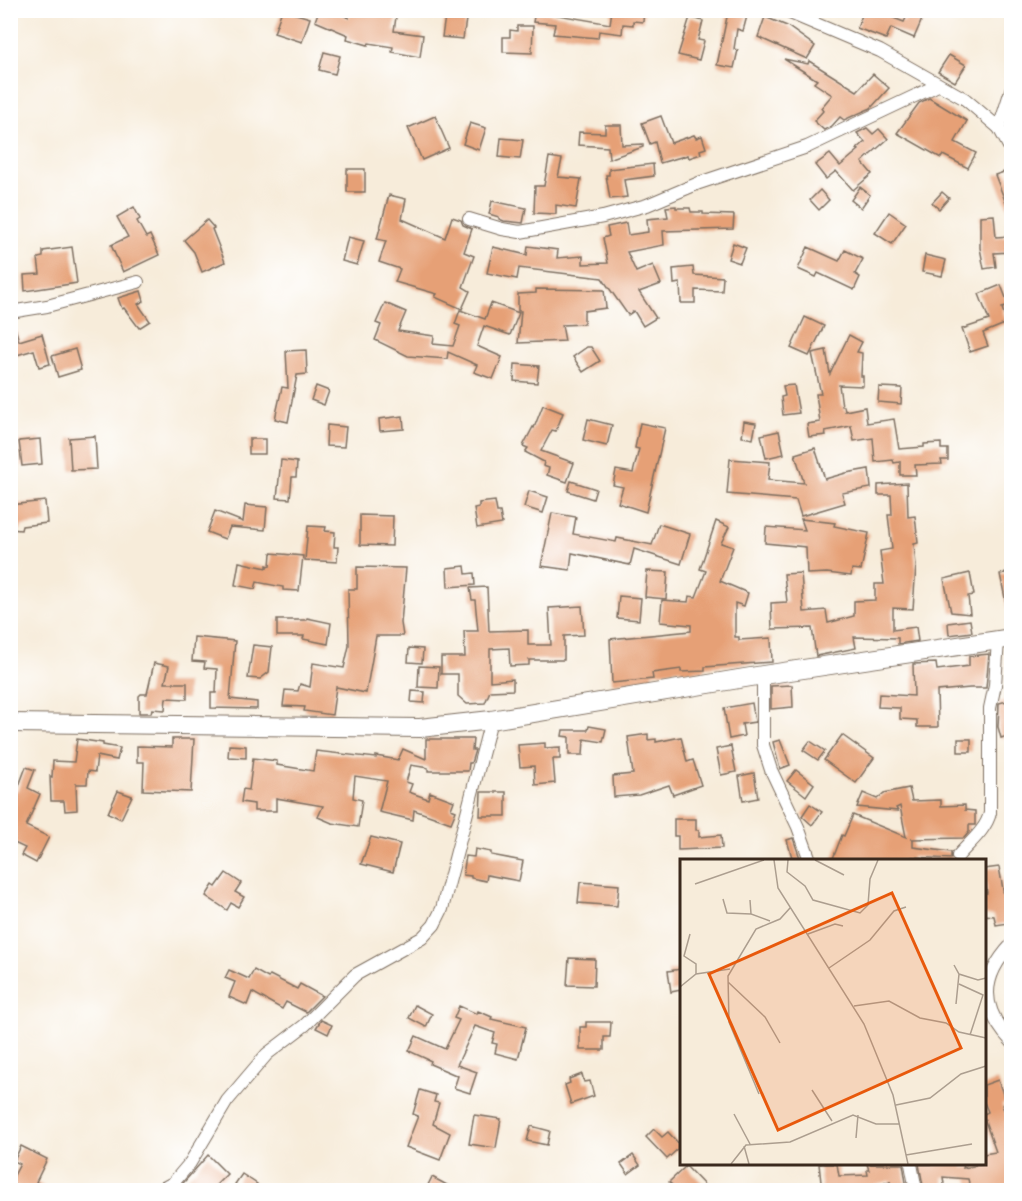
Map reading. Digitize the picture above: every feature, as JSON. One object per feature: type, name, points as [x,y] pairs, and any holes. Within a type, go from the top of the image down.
[{"type":"main road","points":[[10,723],[420,728],[491,720],[763,675],[1005,639]]},
{"type":"street","points":[[783,10],[880,51],[966,99],[999,128],[1011,152]]},
{"type":"street","points":[[469,219],[520,232],[603,217],[647,205],[699,183],[807,147],[938,85]]},
{"type":"street","points":[[999,128],[1011,87]]},
{"type":"street","points":[[10,312],[47,306],[138,282]]},
{"type":"street","points":[[958,856],[984,827],[990,813],[990,708],[1005,639]]},
{"type":"street","points":[[763,675],[763,745],[771,770],[798,827],[809,859]]},
{"type":"street","points":[[160,1191],[173,1183],[190,1163],[228,1101],[267,1053],[305,1025],[356,975],[422,938],[434,925],[442,909],[491,720]]},
{"type":"street","points":[[1011,944],[988,979],[987,994],[994,1018],[1011,1042]]},
{"type":"street","points":[[911,1165],[916,1191]]},
{"type":"building","points":[[282,10],[310,18],[302,42],[274,33]]},
{"type":"building","points":[[319,10],[332,10],[349,18],[349,10],[397,10],[394,31],[423,35],[420,57],[392,52],[393,47],[369,43],[368,45],[347,39],[348,35],[315,21]]},
{"type":"building","points":[[446,10],[467,13],[463,39],[442,37]]},
{"type":"building","points":[[612,10],[644,10],[643,22],[633,21],[633,25],[623,24],[622,34],[599,31],[598,38],[553,34],[555,24],[533,22],[535,11],[610,24]]},
{"type":"building","points":[[864,10],[884,10],[883,14],[904,22],[910,10],[926,10],[914,38],[891,28],[886,39],[857,28]]},
{"type":"building","points":[[728,12],[747,16],[743,31],[737,29],[734,49],[738,50],[734,68],[717,65]]},
{"type":"building","points":[[690,17],[703,21],[698,40],[704,41],[699,60],[678,55]]},
{"type":"building","points":[[765,17],[787,26],[815,46],[807,59],[758,37]]},
{"type":"building","points":[[517,26],[533,26],[532,53],[503,52],[503,37],[510,37],[510,30],[517,31]]},
{"type":"building","points":[[324,52],[340,56],[335,74],[319,70]]},
{"type":"building","points":[[949,55],[966,65],[955,82],[938,72]]},
{"type":"building","points":[[784,59],[808,64],[809,61],[857,91],[873,74],[889,88],[871,108],[844,120],[840,117],[832,126],[824,130],[814,121],[832,95],[814,83],[817,80]]},
{"type":"building","points":[[929,98],[967,121],[955,142],[976,153],[968,168],[943,155],[941,158],[897,133],[919,103]]},
{"type":"building","points":[[435,116],[449,148],[422,160],[408,128]]},
{"type":"building","points":[[661,116],[671,143],[694,135],[696,138],[702,136],[706,148],[700,150],[701,154],[689,158],[688,155],[660,163],[655,142],[650,144],[642,123]]},
{"type":"building","points":[[470,123],[486,128],[479,150],[463,144]]},
{"type":"building","points":[[605,125],[621,125],[622,145],[643,144],[643,147],[609,159],[608,147],[578,145],[579,132],[605,133]]},
{"type":"building","points":[[867,128],[873,134],[879,129],[888,139],[862,162],[872,174],[853,190],[836,171],[826,179],[815,165],[830,154],[840,166],[865,142],[857,133]]},
{"type":"building","points":[[501,138],[523,140],[520,159],[499,157]]},
{"type":"building","points":[[549,157],[562,159],[558,177],[581,179],[576,208],[556,205],[556,214],[534,213],[535,186],[544,186]]},
{"type":"building","points":[[653,164],[654,176],[624,180],[627,197],[610,199],[606,175],[609,175],[609,169]]},
{"type":"building","points":[[347,169],[365,169],[365,192],[347,192]]},
{"type":"building","points":[[1007,171],[1011,183],[1011,216],[995,175]]},
{"type":"building","points":[[860,187],[870,195],[861,208],[851,200]]},
{"type":"building","points":[[820,190],[829,200],[819,210],[810,200]]},
{"type":"building","points":[[942,192],[949,198],[939,209],[932,203]]},
{"type":"building","points":[[389,195],[406,199],[402,219],[445,238],[452,217],[461,220],[463,225],[472,229],[464,252],[474,256],[463,287],[470,291],[462,309],[435,297],[437,294],[395,282],[400,269],[379,262],[386,241],[377,239]]},
{"type":"building","points":[[492,201],[526,208],[523,223],[504,221],[489,214]]},
{"type":"building","points":[[676,206],[676,208],[690,208],[691,212],[703,212],[703,214],[734,215],[733,229],[663,231],[664,245],[627,252],[636,272],[653,265],[661,284],[639,292],[656,318],[643,326],[634,311],[628,315],[602,278],[519,268],[517,279],[487,273],[493,247],[527,255],[528,246],[558,250],[557,258],[583,256],[583,264],[608,263],[603,238],[609,236],[607,227],[626,223],[628,235],[648,232],[647,219],[668,217],[666,207]]},
{"type":"building","points":[[134,207],[140,219],[137,221],[146,237],[150,235],[159,255],[123,272],[111,245],[128,237],[117,217]]},
{"type":"building","points":[[889,212],[906,224],[892,244],[875,233]]},
{"type":"building","points":[[994,215],[996,237],[1010,236],[1011,252],[994,253],[996,267],[984,269],[980,248],[980,216]]},
{"type":"building","points":[[207,220],[214,228],[212,229],[225,262],[202,272],[194,252],[184,240]]},
{"type":"building","points":[[348,237],[364,241],[357,265],[342,261]]},
{"type":"building","points":[[733,243],[746,248],[740,263],[728,259]]},
{"type":"building","points":[[72,247],[77,283],[25,291],[24,275],[40,274],[38,258],[43,257],[43,251]]},
{"type":"building","points":[[808,247],[839,261],[845,250],[863,259],[855,274],[860,277],[854,290],[818,273],[816,277],[798,269]]},
{"type":"building","points":[[925,255],[946,260],[942,276],[922,272]]},
{"type":"building","points":[[693,267],[694,275],[723,277],[722,291],[695,290],[695,303],[681,303],[680,283],[674,284],[673,269]]},
{"type":"building","points":[[1001,285],[1009,306],[1002,308],[1007,323],[983,333],[988,346],[970,352],[962,329],[989,320],[979,294]]},
{"type":"building","points":[[536,289],[604,290],[606,308],[584,311],[584,324],[562,325],[565,341],[518,343],[521,311],[518,311],[518,294],[536,293]]},
{"type":"building","points":[[141,291],[144,301],[138,304],[150,321],[139,328],[124,308],[122,309],[118,298]]},
{"type":"building","points":[[385,303],[406,312],[398,331],[434,336],[433,344],[453,346],[460,326],[455,324],[460,310],[485,319],[491,303],[519,313],[510,335],[484,326],[477,346],[502,357],[493,379],[474,372],[477,365],[448,352],[447,359],[408,356],[375,340],[381,325],[376,323]]},
{"type":"building","points":[[805,317],[824,326],[809,356],[791,348]]},
{"type":"building","points":[[10,321],[13,321],[19,341],[42,334],[50,364],[39,367],[34,350],[10,357]]},
{"type":"building","points":[[849,335],[862,342],[857,352],[862,353],[863,386],[839,385],[845,411],[865,407],[867,423],[894,419],[899,449],[941,443],[941,449],[948,449],[948,460],[941,460],[942,464],[915,465],[916,475],[900,475],[900,462],[894,463],[893,460],[875,462],[873,438],[854,441],[851,426],[825,431],[826,435],[809,437],[807,424],[820,422],[816,394],[821,394],[812,353],[826,350],[830,374]]},
{"type":"building","points":[[587,347],[591,347],[600,361],[583,372],[573,357]]},
{"type":"building","points":[[75,349],[81,370],[58,377],[52,356]]},
{"type":"building","points":[[306,350],[307,374],[297,375],[288,422],[275,419],[282,387],[288,388],[286,351]]},
{"type":"building","points":[[515,364],[539,366],[537,383],[514,381]]},
{"type":"building","points":[[794,385],[799,413],[783,415],[781,397],[785,396],[783,386]]},
{"type":"building","points":[[316,386],[329,391],[324,405],[311,400]]},
{"type":"building","points":[[879,387],[902,388],[901,404],[878,402]]},
{"type":"building","points":[[543,405],[563,413],[556,431],[552,430],[541,451],[574,463],[567,482],[547,475],[549,468],[543,466],[544,462],[525,452],[528,448],[523,446],[534,428]]},
{"type":"building","points":[[403,416],[404,429],[380,431],[379,419]]},
{"type":"building","points":[[588,419],[612,425],[607,446],[583,440]]},
{"type":"building","points":[[744,421],[756,423],[753,439],[742,437]]},
{"type":"building","points":[[640,423],[665,428],[646,512],[618,503],[623,487],[613,485],[616,470],[633,473],[639,449],[635,448]]},
{"type":"building","points":[[327,425],[346,427],[344,447],[326,446]]},
{"type":"building","points":[[779,431],[784,454],[766,458],[761,435]]},
{"type":"building","points":[[95,436],[97,469],[71,470],[69,438]]},
{"type":"building","points":[[40,439],[42,464],[22,466],[19,441]]},
{"type":"building","points":[[249,439],[265,439],[265,454],[249,454]]},
{"type":"building","points":[[815,448],[825,479],[869,469],[871,488],[842,493],[845,503],[801,516],[796,500],[727,494],[730,459],[770,462],[768,480],[804,483],[795,454]]},
{"type":"building","points":[[281,460],[297,462],[296,477],[292,477],[290,499],[277,498]]},
{"type":"building","points":[[571,481],[596,489],[593,499],[568,491]]},
{"type":"building","points":[[907,483],[908,517],[915,516],[918,543],[914,544],[916,565],[913,609],[893,608],[893,630],[916,627],[918,641],[898,644],[898,638],[854,637],[856,648],[816,656],[812,628],[772,629],[771,603],[787,602],[784,574],[801,573],[804,612],[826,610],[828,623],[854,616],[854,601],[875,600],[875,584],[884,584],[880,551],[892,549],[888,515],[892,515],[891,495],[878,495],[878,485]]},
{"type":"building","points":[[529,491],[548,497],[543,513],[524,507]]},
{"type":"building","points":[[45,501],[47,523],[22,526],[21,530],[10,529],[10,505]]},
{"type":"building","points":[[495,501],[502,524],[477,528],[474,508],[479,507],[479,503]]},
{"type":"building","points":[[245,505],[267,507],[265,530],[230,527],[225,539],[207,532],[215,511],[243,522]]},
{"type":"building","points":[[552,513],[576,517],[573,534],[616,542],[617,538],[652,545],[659,524],[690,534],[681,564],[634,549],[630,565],[572,553],[570,570],[541,566]]},
{"type":"building","points":[[360,515],[393,516],[392,546],[360,545]]},
{"type":"building","points":[[801,519],[835,523],[834,526],[869,533],[861,570],[852,569],[851,576],[827,573],[807,574],[806,547],[765,543],[766,527],[805,530]]},
{"type":"building","points":[[716,521],[729,527],[721,543],[733,547],[720,581],[748,593],[744,606],[735,603],[735,637],[739,637],[739,640],[771,638],[772,662],[705,667],[705,671],[681,672],[681,669],[652,673],[653,679],[612,683],[610,639],[691,631],[691,625],[660,622],[662,600],[688,602],[689,596],[696,597],[706,571],[700,569]]},
{"type":"building","points":[[308,526],[326,527],[325,531],[335,532],[334,547],[338,547],[337,562],[305,560]]},
{"type":"building","points":[[271,553],[303,556],[299,591],[283,590],[283,587],[257,582],[255,589],[235,585],[239,562],[267,568],[267,565],[270,566]]},
{"type":"building","points":[[465,566],[466,574],[474,573],[475,585],[448,587],[447,568]]},
{"type":"building","points":[[357,567],[406,568],[401,623],[403,636],[376,636],[366,693],[336,687],[332,715],[304,711],[305,707],[283,706],[285,690],[298,691],[300,684],[310,687],[313,663],[344,668],[349,646],[348,589],[357,589]]},
{"type":"building","points":[[647,571],[668,572],[666,599],[645,597]]},
{"type":"building","points":[[1011,572],[1011,607],[1007,608],[1000,574]]},
{"type":"building","points":[[970,573],[974,595],[968,596],[970,614],[951,612],[944,579]]},
{"type":"building","points":[[487,587],[489,631],[528,630],[528,645],[551,645],[549,608],[582,606],[584,635],[564,636],[564,660],[529,660],[529,665],[510,666],[509,648],[490,649],[490,681],[513,679],[513,690],[490,691],[485,703],[467,704],[458,696],[458,674],[441,674],[441,657],[465,657],[464,631],[478,631],[475,600],[472,600],[470,588]]},
{"type":"building","points":[[619,596],[641,598],[639,620],[617,618]]},
{"type":"building","points":[[307,618],[331,623],[328,644],[303,639],[304,636],[277,636],[277,620],[306,620]]},
{"type":"building","points":[[970,620],[972,632],[949,635],[948,623]]},
{"type":"building","points":[[194,637],[235,641],[230,699],[257,702],[257,709],[211,708],[211,693],[216,693],[217,669],[204,668],[205,662],[192,661]]},
{"type":"building","points":[[253,645],[272,647],[269,672],[260,679],[248,678]]},
{"type":"building","points":[[409,648],[423,649],[422,663],[408,662]]},
{"type":"building","points":[[989,654],[986,688],[937,691],[938,727],[917,727],[917,720],[900,719],[900,708],[878,707],[879,694],[914,696],[913,664],[936,663],[937,670],[969,666],[969,656]]},
{"type":"building","points":[[154,663],[169,666],[165,683],[187,683],[187,699],[166,698],[165,710],[152,709],[151,713],[139,713],[139,696],[147,694]]},
{"type":"building","points":[[419,666],[439,667],[438,688],[418,687]]},
{"type":"building","points":[[792,685],[793,707],[771,709],[771,686]]},
{"type":"building","points":[[412,691],[425,692],[424,703],[411,702]]},
{"type":"building","points":[[1011,700],[1011,735],[1001,738],[998,727],[999,703]]},
{"type":"building","points":[[752,703],[755,722],[742,724],[744,736],[729,739],[724,708]]},
{"type":"building","points":[[589,726],[606,729],[603,742],[584,739],[583,755],[569,755],[569,737],[562,736],[563,730],[588,730]]},
{"type":"building","points":[[648,734],[648,740],[656,739],[656,742],[681,737],[687,762],[693,760],[701,785],[673,795],[669,785],[639,795],[614,797],[613,776],[633,774],[628,737]]},
{"type":"building","points":[[842,735],[874,758],[856,783],[824,760]]},
{"type":"building","points":[[77,739],[120,748],[117,760],[97,756],[95,772],[88,771],[87,784],[76,784],[77,810],[65,811],[64,801],[51,801],[50,776],[52,777],[53,761],[74,762]]},
{"type":"building","points":[[172,739],[194,739],[191,792],[143,790],[144,762],[137,762],[137,746],[172,747]]},
{"type":"building","points":[[426,739],[473,739],[472,750],[475,750],[468,771],[428,771],[428,768],[411,765],[406,782],[412,784],[409,792],[428,799],[430,792],[454,801],[451,809],[456,811],[451,823],[414,810],[413,820],[379,812],[387,781],[355,776],[353,798],[362,800],[358,827],[332,823],[318,817],[323,806],[276,798],[276,811],[254,811],[254,804],[241,802],[243,789],[249,790],[253,758],[277,761],[277,765],[313,771],[316,751],[398,760],[403,749],[426,759]]},
{"type":"building","points":[[958,739],[971,739],[971,752],[958,752]]},
{"type":"building","points":[[780,740],[790,765],[780,769],[773,742]]},
{"type":"building","points":[[810,741],[825,751],[818,760],[803,750]]},
{"type":"building","points":[[545,743],[545,748],[560,747],[560,759],[553,759],[555,783],[535,785],[534,766],[520,767],[518,745]]},
{"type":"building","points":[[229,745],[246,746],[246,758],[228,757]]},
{"type":"building","points":[[731,746],[736,772],[721,775],[716,749]]},
{"type":"building","points":[[26,767],[35,770],[28,788],[40,794],[26,826],[49,837],[36,863],[21,855],[25,848],[10,841],[10,789],[17,791]]},
{"type":"building","points":[[796,770],[814,784],[806,796],[787,781]]},
{"type":"building","points":[[754,773],[758,798],[743,801],[739,776]]},
{"type":"building","points":[[909,788],[912,801],[941,800],[941,806],[965,805],[965,810],[975,811],[975,825],[969,825],[969,832],[964,838],[911,839],[913,839],[913,847],[951,852],[951,859],[912,857],[912,859],[833,859],[853,815],[906,837],[900,806],[896,808],[898,811],[857,807],[863,793],[877,799],[884,793]]},
{"type":"building","points":[[118,791],[132,796],[121,819],[108,813]]},
{"type":"building","points":[[481,792],[506,792],[506,816],[480,816]]},
{"type":"building","points":[[810,804],[822,812],[812,825],[802,816]]},
{"type":"building","points":[[674,819],[696,819],[696,830],[699,830],[699,837],[721,835],[722,848],[678,850],[678,836],[674,836]]},
{"type":"building","points":[[371,837],[400,844],[393,872],[361,864]]},
{"type":"building","points":[[793,838],[800,859],[792,859],[787,840]]},
{"type":"building","points":[[475,849],[491,852],[491,855],[523,861],[519,881],[487,875],[486,881],[463,875],[466,856],[474,857]]},
{"type":"building","points":[[999,867],[1009,923],[996,925],[994,916],[986,915],[986,869]]},
{"type":"building","points":[[226,873],[241,883],[235,892],[244,897],[238,907],[231,903],[227,910],[206,896],[213,885],[216,887]]},
{"type":"building","points":[[580,882],[619,885],[617,906],[578,903]]},
{"type":"building","points":[[569,958],[595,959],[594,986],[567,985]]},
{"type":"building","points":[[680,969],[680,990],[671,992],[668,971]]},
{"type":"building","points":[[229,970],[249,979],[254,970],[268,978],[270,975],[297,989],[300,984],[322,996],[306,1012],[286,1002],[282,1009],[252,992],[247,1005],[229,997],[235,982],[225,978]]},
{"type":"building","points":[[415,1005],[432,1014],[426,1027],[409,1018]]},
{"type":"building","points":[[459,1006],[477,1014],[478,1011],[492,1017],[491,1019],[526,1027],[518,1059],[495,1053],[497,1044],[492,1043],[495,1033],[475,1026],[457,1065],[477,1072],[470,1093],[454,1088],[458,1076],[430,1064],[431,1061],[409,1051],[416,1036],[445,1049],[459,1020],[454,1018]]},
{"type":"building","points":[[321,1020],[332,1025],[328,1034],[316,1028]]},
{"type":"building","points":[[586,1022],[611,1022],[610,1037],[604,1037],[604,1050],[580,1050],[580,1027],[586,1027]]},
{"type":"building","points":[[582,1074],[584,1082],[590,1081],[594,1096],[571,1104],[565,1085],[570,1083],[569,1079]]},
{"type":"building","points":[[998,1080],[1006,1103],[1002,1105],[1009,1121],[1005,1123],[1011,1141],[1011,1191],[971,1191],[968,1179],[943,1177],[945,1191],[924,1191],[919,1165],[964,1165],[963,1168],[986,1165],[986,1154],[996,1152],[986,1124],[986,1113],[988,1112],[986,1084]]},
{"type":"building","points":[[420,1090],[436,1095],[434,1102],[439,1103],[433,1124],[450,1133],[440,1160],[406,1147],[418,1116],[413,1114]]},
{"type":"building","points":[[474,1115],[501,1119],[496,1148],[469,1144]]},
{"type":"building","points":[[531,1126],[550,1131],[547,1145],[527,1141]]},
{"type":"building","points":[[654,1129],[662,1137],[668,1132],[680,1147],[667,1159],[646,1137]]},
{"type":"building","points":[[21,1146],[47,1159],[36,1182],[51,1191],[26,1191],[10,1183],[20,1164],[14,1161]]},
{"type":"building","points":[[208,1155],[227,1174],[210,1191],[176,1191]]},
{"type":"building","points":[[633,1155],[640,1165],[628,1174],[621,1164]]},
{"type":"building","points":[[819,1165],[837,1165],[839,1176],[868,1175],[867,1165],[903,1165],[907,1189],[892,1191],[890,1181],[867,1187],[867,1191],[822,1191]]},
{"type":"building","points":[[686,1166],[710,1191],[678,1191],[669,1182]]},
{"type":"building","points":[[242,1174],[257,1184],[253,1191],[245,1191],[235,1184]]},
{"type":"building","points":[[432,1177],[458,1191],[425,1191]]}]
